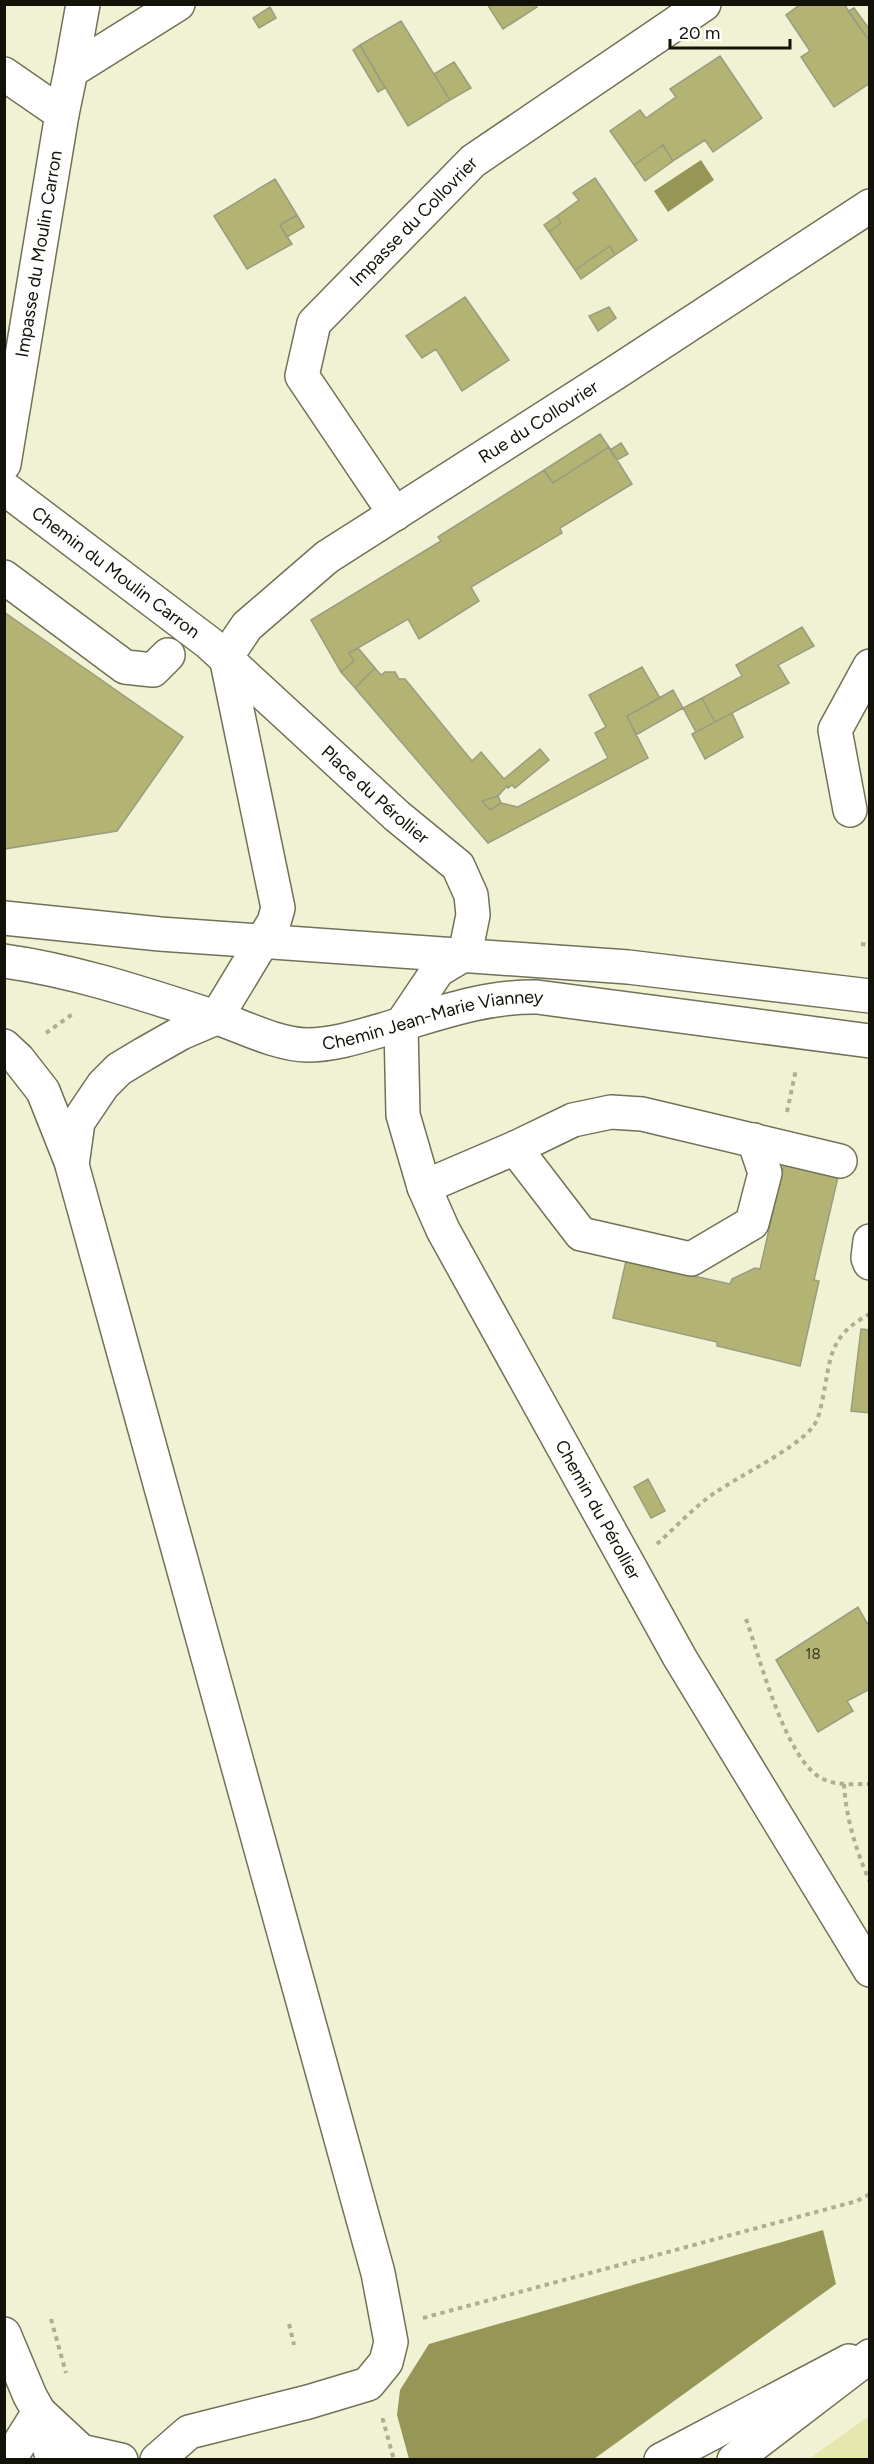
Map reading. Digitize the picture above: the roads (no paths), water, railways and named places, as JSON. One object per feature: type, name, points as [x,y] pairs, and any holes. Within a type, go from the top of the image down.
[{"type":"street","name":"Impasse du Moulin Carron","points":[[4,464],[62,114],[83,4]]},
{"type":"street","points":[[71,71],[178,4]]},
{"type":"street","name":"Impasse du Collovrier","points":[[395,514],[302,376],[315,323],[473,161],[704,4]]},
{"type":"street","points":[[4,74],[62,114]]},
{"type":"street","name":"Rue du Collovrier","points":[[226,657],[247,627],[327,557],[870,206]]},
{"type":"street","name":"Chemin du Moulin Carron","points":[[4,488],[226,657]]},
{"type":"street","points":[[4,577],[125,667],[153,670],[168,655]]},
{"type":"street","points":[[72,1165],[78,1122],[111,1077],[119,1069],[181,1033],[216,1018],[274,922],[278,908],[226,657]]},
{"type":"street","name":"Place du Pérollier","points":[[226,657],[397,816],[458,866],[471,895],[473,915],[465,954]]},
{"type":"street","points":[[850,810],[835,730],[870,666]]},
{"type":"street","points":[[4,918],[160,934],[628,967],[870,996]]},
{"type":"street","points":[[401,1025],[438,970],[465,954]]},
{"type":"street","name":"Chemin Jean-Marie Vianney","points":[[4,961],[48,967],[277,1039],[306,1045],[347,1041],[477,1002],[514,996],[537,997],[870,1041]]},
{"type":"street","name":"Chemin du Pérollier","points":[[401,1025],[403,1115],[423,1187],[443,1230],[680,1658],[870,1970]]},
{"type":"street","points":[[4,1046],[18,1059],[43,1091],[72,1165],[378,2273],[391,2342],[386,2362],[368,2384],[308,2402],[189,2432],[150,2458]]},
{"type":"street","points":[[423,1187],[515,1148],[573,1120],[611,1112],[642,1114],[840,1161]]},
{"type":"street","points":[[515,1148],[581,1234],[691,1259],[752,1223],[765,1173],[767,1143]]},
{"type":"street","points":[[870,1241],[868,1258],[870,1263]]},
{"type":"street","points":[[4,2334],[39,2412],[53,2460]]},
{"type":"street","points":[[660,2460],[870,2350]]},
{"type":"street","points":[[734,2460],[870,2356]]},
{"type":"street","points":[[9,2460],[39,2412]]},
{"type":"street","points":[[39,2412],[81,2451],[121,2460]]}]
